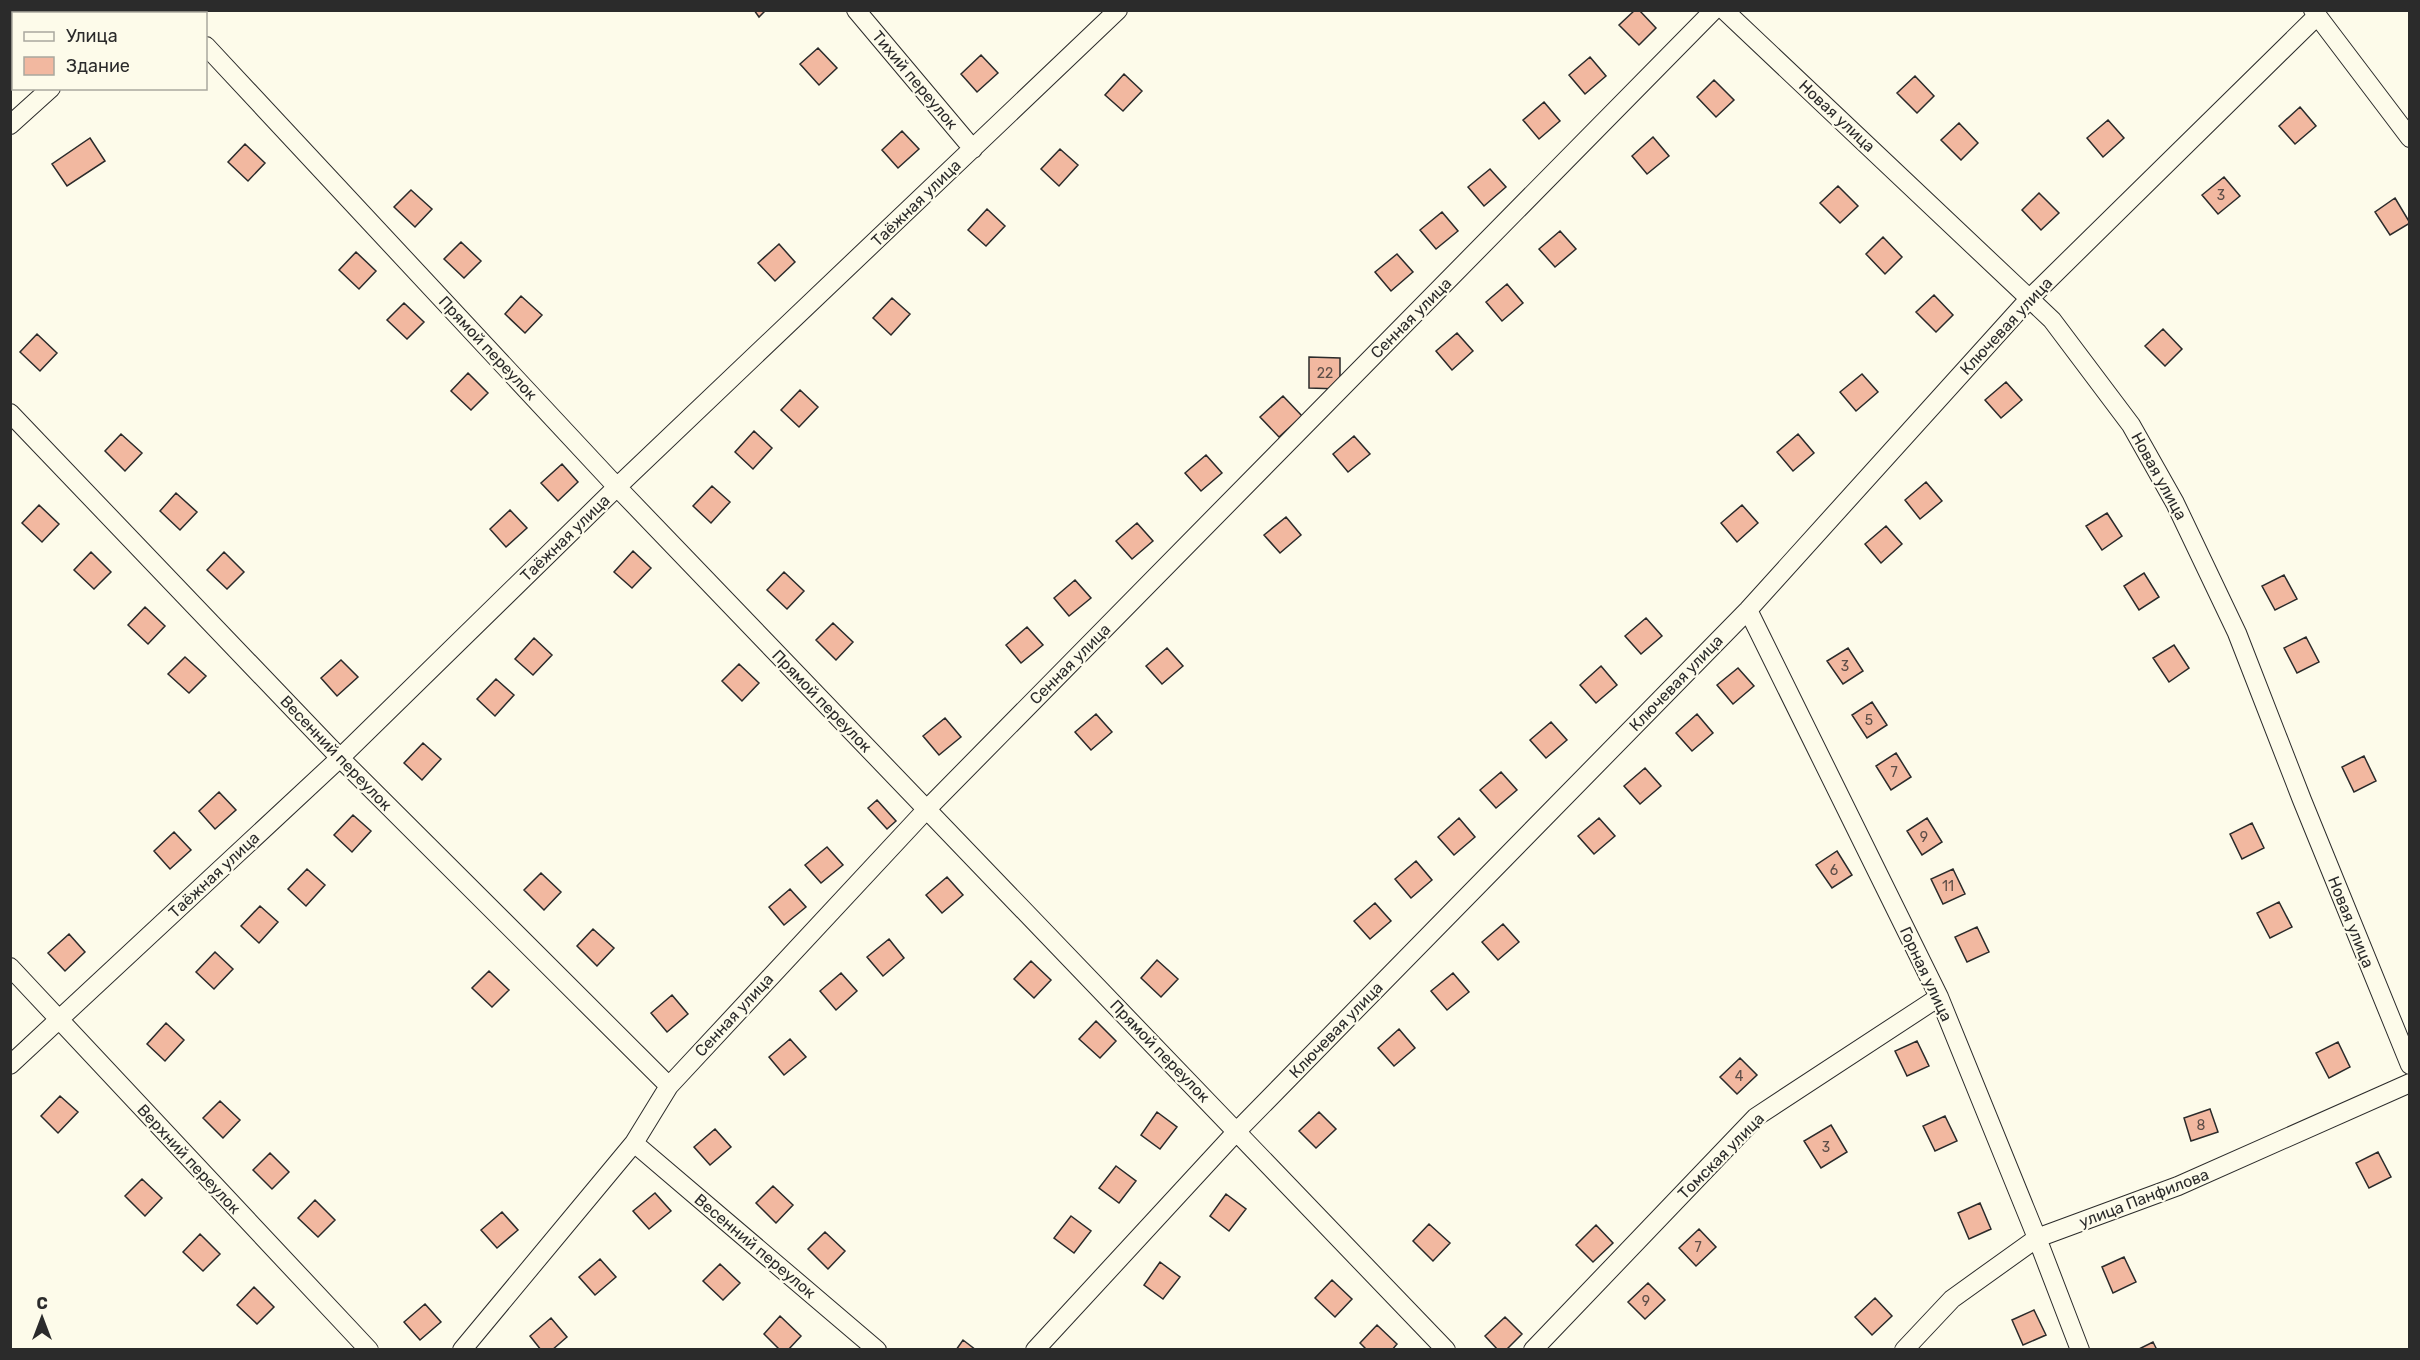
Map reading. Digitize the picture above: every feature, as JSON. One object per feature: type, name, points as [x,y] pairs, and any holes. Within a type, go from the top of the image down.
[{"type":"street","name":"Тихий переулок","points":[[856,10],[973,149]]},
{"type":"street","name":"Таёжная улица","points":[[10,1065],[340,758],[617,487],[1118,10]]},
{"type":"street","name":"Сенная улица","points":[[462,1350],[634,1143],[669,1086],[926,810],[1714,10]]},
{"type":"street","name":"Новая улица","points":[[1724,10],[2052,320],[2130,425],[2175,503],[2237,633],[2409,1065]]},
{"type":"street","name":"Ключевая улица","points":[[1035,1350],[1238,1130],[1748,610],[2029,299],[2315,13]]},
{"type":"street","points":[[2315,13],[2409,138]]},
{"type":"street","name":"Прямой переулок","points":[[207,47],[617,487],[926,810],[1238,1130],[1446,1350]]},
{"type":"street","points":[[10,125],[49,90]]},
{"type":"street","name":"Весенний переулок","points":[[10,413],[340,758],[669,1086]]},
{"type":"street","name":"Горная улица","points":[[1748,610],[1939,997],[2080,1350]]},
{"type":"street","name":"Верхний переулок","points":[[10,967],[369,1350]]},
{"type":"street","name":"Томская улица","points":[[1533,1350],[1756,1117],[1939,997]]},
{"type":"street","name":"улица Панфилова","points":[[1904,1350],[1952,1299],[2037,1238],[2178,1186],[2409,1083]]},
{"type":"street","name":"Весенний переулок","points":[[634,1143],[877,1350]]},
{"type":"building","points":[[754,10],[766,10],[759,17]]},
{"type":"building","points":[[1635,10],[1639,10],[1656,28],[1639,45],[1619,25]]},
{"type":"building","points":[[818,48],[837,68],[819,85],[800,64]]},
{"type":"building","points":[[981,55],[998,73],[977,92],[961,74]]},
{"type":"building","points":[[1590,57],[1606,76],[1585,94],[1569,75]]},
{"type":"building","points":[[1124,74],[1142,91],[1123,111],[1105,95]]},
{"type":"building","points":[[1915,76],[1934,96],[1917,113],[1897,93]]},
{"type":"building","points":[[1714,80],[1734,100],[1716,117],[1697,97]]},
{"type":"building","points":[[1544,102],[1560,121],[1539,139],[1523,120]]},
{"type":"building","points":[[2300,107],[2316,126],[2295,144],[2279,126]]},
{"type":"building","points":[[2108,120],[2124,138],[2103,157],[2087,138]]},
{"type":"building","points":[[1959,123],[1978,143],[1961,160],[1941,140]]},
{"type":"building","points":[[902,131],[919,149],[898,168],[882,150]]},
{"type":"building","points":[[1653,137],[1669,156],[1647,174],[1632,156]]},
{"type":"building","points":[[90,138],[105,161],[67,186],[52,164]]},
{"type":"building","points":[[245,144],[265,163],[248,181],[228,162]]},
{"type":"building","points":[[1060,149],[1078,165],[1059,186],[1041,169]]},
{"type":"building","points":[[1490,169],[1506,187],[1484,206],[1468,187]]},
{"type":"building","points":[[2224,177],[2240,196],[2218,214],[2202,195]]},
{"type":"building","points":[[1838,186],[1858,206],[1840,223],[1820,203]]},
{"type":"building","points":[[411,190],[432,209],[415,227],[394,207]]},
{"type":"building","points":[[2039,193],[2059,213],[2041,230],[2022,210]]},
{"type":"building","points":[[2395,198],[2410,223],[2390,235],[2375,212]]},
{"type":"building","points":[[987,209],[1005,226],[986,246],[968,230]]},
{"type":"building","points":[[1442,212],[1458,231],[1436,249],[1420,230]]},
{"type":"building","points":[[1560,231],[1576,249],[1555,267],[1539,249]]},
{"type":"building","points":[[1883,237],[1902,257],[1885,274],[1866,254]]},
{"type":"building","points":[[461,242],[481,261],[464,278],[444,259]]},
{"type":"building","points":[[779,244],[795,262],[775,281],[758,263]]},
{"type":"building","points":[[356,252],[376,271],[359,289],[339,270]]},
{"type":"building","points":[[1397,254],[1413,272],[1391,291],[1375,272]]},
{"type":"building","points":[[1507,284],[1523,303],[1502,321],[1486,302]]},
{"type":"building","points":[[1934,295],[1953,315],[1936,332],[1916,312]]},
{"type":"building","points":[[521,296],[542,315],[525,333],[505,314]]},
{"type":"building","points":[[892,298],[910,314],[891,335],[873,318]]},
{"type":"building","points":[[404,303],[424,322],[407,339],[387,320]]},
{"type":"building","points":[[2163,329],[2182,349],[2165,366],[2145,346]]},
{"type":"building","points":[[1457,333],[1473,351],[1452,370],[1436,351]]},
{"type":"building","points":[[37,334],[57,353],[40,371],[20,352]]},
{"type":"building","points":[[1309,357],[1340,358],[1340,389],[1309,388]]},
{"type":"building","points":[[468,373],[488,393],[471,410],[451,391]]},
{"type":"building","points":[[1862,374],[1878,392],[1856,411],[1840,392]]},
{"type":"building","points":[[2006,382],[2022,400],[2001,418],[1985,400]]},
{"type":"building","points":[[800,390],[818,407],[799,427],[781,410]]},
{"type":"building","points":[[1283,396],[1302,416],[1279,437],[1260,417]]},
{"type":"building","points":[[754,431],[772,448],[753,469],[735,452]]},
{"type":"building","points":[[121,434],[142,453],[125,471],[105,451]]},
{"type":"building","points":[[1798,434],[1814,453],[1793,471],[1777,452]]},
{"type":"building","points":[[1354,436],[1370,454],[1348,472],[1333,454]]},
{"type":"building","points":[[1206,455],[1222,473],[1201,491],[1185,473]]},
{"type":"building","points":[[562,464],[578,482],[558,501],[541,483]]},
{"type":"building","points":[[1926,482],[1942,501],[1920,519],[1905,500]]},
{"type":"building","points":[[712,486],[730,502],[711,523],[693,506]]},
{"type":"building","points":[[176,493],[197,512],[180,530],[160,511]]},
{"type":"building","points":[[39,505],[59,524],[42,542],[22,523]]},
{"type":"building","points":[[1742,505],[1758,523],[1737,542],[1721,523]]},
{"type":"building","points":[[510,510],[527,528],[506,547],[490,529]]},
{"type":"building","points":[[2107,513],[2122,536],[2102,550],[2086,526]]},
{"type":"building","points":[[1286,517],[1301,535],[1280,553],[1264,535]]},
{"type":"building","points":[[1137,523],[1153,541],[1132,559],[1116,541]]},
{"type":"building","points":[[1886,526],[1902,544],[1881,563],[1865,544]]},
{"type":"building","points":[[633,551],[651,568],[632,588],[614,572]]},
{"type":"building","points":[[91,552],[111,572],[94,589],[74,570]]},
{"type":"building","points":[[224,552],[244,572],[227,589],[207,570]]},
{"type":"building","points":[[784,572],[804,591],[787,609],[767,590]]},
{"type":"building","points":[[2144,573],[2159,597],[2139,610],[2124,586]]},
{"type":"building","points":[[2284,575],[2297,599],[2275,610],[2262,586]]},
{"type":"building","points":[[1075,580],[1091,598],[1069,616],[1054,598]]},
{"type":"building","points":[[145,607],[165,626],[148,644],[128,625]]},
{"type":"building","points":[[1646,618],[1662,636],[1641,654],[1625,636]]},
{"type":"building","points":[[833,623],[853,642],[836,660],[816,640]]},
{"type":"building","points":[[1027,627],[1043,645],[1021,663],[1006,645]]},
{"type":"building","points":[[2306,637],[2319,662],[2297,673],[2284,648]]},
{"type":"building","points":[[534,638],[552,655],[533,675],[515,659]]},
{"type":"building","points":[[2174,645],[2189,668],[2169,682],[2153,658]]},
{"type":"building","points":[[1167,648],[1183,666],[1162,684],[1146,666]]},
{"type":"building","points":[[1848,648],[1863,671],[1843,684],[1827,661]]},
{"type":"building","points":[[185,657],[206,676],[189,693],[168,674]]},
{"type":"building","points":[[341,660],[358,677],[337,696],[321,678]]},
{"type":"building","points":[[739,664],[759,683],[742,701],[722,681]]},
{"type":"building","points":[[1601,666],[1617,685],[1596,703],[1580,685]]},
{"type":"building","points":[[1738,668],[1754,686],[1733,704],[1717,685]]},
{"type":"building","points":[[496,679],[514,695],[495,716],[477,699]]},
{"type":"building","points":[[1872,702],[1887,725],[1867,738],[1852,715]]},
{"type":"building","points":[[1096,714],[1112,732],[1091,750],[1075,732]]},
{"type":"building","points":[[1697,714],[1713,733],[1692,751],[1676,733]]},
{"type":"building","points":[[945,718],[961,737],[939,755],[923,736]]},
{"type":"building","points":[[1551,722],[1567,740],[1546,758],[1530,740]]},
{"type":"building","points":[[423,743],[441,759],[422,780],[404,763]]},
{"type":"building","points":[[1896,753],[1911,777],[1891,790],[1876,766]]},
{"type":"building","points":[[2364,756],[2376,781],[2354,792],[2342,767]]},
{"type":"building","points":[[1645,768],[1661,786],[1640,804],[1624,786]]},
{"type":"building","points":[[1501,772],[1517,790],[1496,808],[1480,790]]},
{"type":"building","points":[[219,792],[236,810],[215,829],[199,811]]},
{"type":"building","points":[[877,800],[896,821],[887,829],[868,808]]},
{"type":"building","points":[[353,815],[371,831],[352,852],[334,835]]},
{"type":"building","points":[[1459,818],[1475,837],[1454,855],[1438,837]]},
{"type":"building","points":[[1599,818],[1615,836],[1594,854],[1578,836]]},
{"type":"building","points":[[1927,818],[1942,842],[1922,855],[1907,831]]},
{"type":"building","points":[[2252,823],[2264,848],[2242,859],[2230,834]]},
{"type":"building","points":[[174,832],[191,850],[170,869],[154,851]]},
{"type":"building","points":[[827,847],[843,865],[821,883],[805,865]]},
{"type":"building","points":[[1837,851],[1852,875],[1832,888],[1816,865]]},
{"type":"building","points":[[1416,861],[1432,880],[1411,898],[1395,879]]},
{"type":"building","points":[[307,869],[325,885],[306,906],[288,889]]},
{"type":"building","points":[[1953,869],[1965,894],[1943,904],[1931,879]]},
{"type":"building","points":[[541,873],[561,892],[544,910],[524,890]]},
{"type":"building","points":[[947,877],[963,895],[942,913],[926,895]]},
{"type":"building","points":[[790,889],[806,907],[784,925],[769,907]]},
{"type":"building","points":[[2279,902],[2292,927],[2270,938],[2257,913]]},
{"type":"building","points":[[1375,903],[1391,921],[1370,939],[1354,921]]},
{"type":"building","points":[[260,906],[278,922],[259,943],[241,926]]},
{"type":"building","points":[[1503,924],[1519,942],[1498,960],[1482,942]]},
{"type":"building","points":[[1977,927],[1989,952],[1967,962],[1955,937]]},
{"type":"building","points":[[593,929],[614,948],[597,966],[577,946]]},
{"type":"building","points":[[69,934],[85,952],[65,971],[48,953]]},
{"type":"building","points":[[889,939],[904,958],[883,976],[867,957]]},
{"type":"building","points":[[215,952],[233,969],[214,989],[196,972]]},
{"type":"building","points":[[1157,960],[1178,979],[1161,997],[1141,978]]},
{"type":"building","points":[[1031,961],[1051,980],[1034,998],[1014,979]]},
{"type":"building","points":[[489,971],[509,990],[492,1007],[472,988]]},
{"type":"building","points":[[841,973],[857,991],[836,1010],[820,991]]},
{"type":"building","points":[[1453,973],[1469,992],[1447,1010],[1431,991]]},
{"type":"building","points":[[672,995],[688,1014],[667,1032],[651,1013]]},
{"type":"building","points":[[1096,1021],[1116,1041],[1100,1058],[1079,1039]]},
{"type":"building","points":[[166,1023],[184,1040],[165,1061],[147,1044]]},
{"type":"building","points":[[1399,1029],[1415,1048],[1394,1066],[1378,1048]]},
{"type":"building","points":[[790,1039],[806,1057],[784,1075],[769,1057]]},
{"type":"building","points":[[1917,1041],[1929,1066],[1907,1076],[1895,1051]]},
{"type":"building","points":[[2338,1042],[2350,1067],[2329,1078],[2316,1053]]},
{"type":"building","points":[[1740,1058],[1757,1075],[1737,1094],[1720,1077]]},
{"type":"building","points":[[60,1096],[78,1112],[58,1133],[41,1116]]},
{"type":"building","points":[[220,1101],[240,1120],[223,1138],[203,1118]]},
{"type":"building","points":[[2210,1109],[2218,1132],[2191,1141],[2184,1118]]},
{"type":"building","points":[[1157,1112],[1177,1127],[1160,1149],[1141,1135]]},
{"type":"building","points":[[1319,1112],[1336,1129],[1316,1148],[1299,1131]]},
{"type":"building","points":[[1945,1116],[1957,1141],[1935,1151],[1923,1126]]},
{"type":"building","points":[[1831,1125],[1847,1152],[1821,1168],[1804,1141]]},
{"type":"building","points":[[715,1129],[731,1147],[710,1165],[694,1147]]},
{"type":"building","points":[[2378,1152],[2391,1177],[2369,1188],[2356,1163]]},
{"type":"building","points":[[270,1153],[289,1172],[272,1189],[253,1170]]},
{"type":"building","points":[[1116,1166],[1136,1181],[1119,1203],[1099,1188]]},
{"type":"building","points":[[142,1179],[162,1198],[145,1216],[125,1196]]},
{"type":"building","points":[[773,1186],[793,1205],[776,1223],[756,1203]]},
{"type":"building","points":[[655,1193],[671,1211],[649,1229],[633,1211]]},
{"type":"building","points":[[1226,1194],[1246,1209],[1229,1231],[1210,1216]]},
{"type":"building","points":[[315,1200],[335,1220],[318,1237],[298,1218]]},
{"type":"building","points":[[1980,1203],[1991,1229],[1969,1239],[1958,1213]]},
{"type":"building","points":[[502,1212],[518,1230],[497,1248],[481,1230]]},
{"type":"building","points":[[1071,1216],[1091,1231],[1074,1253],[1054,1238]]},
{"type":"building","points":[[1429,1224],[1450,1243],[1433,1261],[1413,1241]]},
{"type":"building","points":[[1596,1225],[1613,1243],[1593,1262],[1576,1245]]},
{"type":"building","points":[[1699,1229],[1716,1247],[1696,1266],[1679,1248]]},
{"type":"building","points":[[825,1232],[845,1251],[828,1269],[808,1249]]},
{"type":"building","points":[[200,1234],[220,1254],[203,1271],[183,1252]]},
{"type":"building","points":[[2124,1257],[2136,1282],[2113,1293],[2102,1267]]},
{"type":"building","points":[[600,1259],[616,1277],[595,1295],[579,1277]]},
{"type":"building","points":[[1160,1262],[1180,1277],[1163,1299],[1144,1285]]},
{"type":"building","points":[[720,1264],[740,1283],[723,1300],[703,1281]]},
{"type":"building","points":[[1332,1280],[1352,1299],[1335,1317],[1315,1298]]},
{"type":"building","points":[[1648,1283],[1665,1300],[1645,1319],[1628,1302]]},
{"type":"building","points":[[254,1287],[274,1307],[257,1324],[237,1305]]},
{"type":"building","points":[[1875,1298],[1892,1316],[1872,1335],[1855,1317]]},
{"type":"building","points":[[425,1304],[441,1322],[420,1340],[404,1322]]},
{"type":"building","points":[[2034,1310],[2046,1335],[2023,1345],[2012,1320]]},
{"type":"building","points":[[780,1316],[801,1336],[788,1350],[780,1350],[764,1334]]},
{"type":"building","points":[[1505,1317],[1522,1334],[1506,1350],[1498,1350],[1485,1336]]},
{"type":"building","points":[[551,1318],[567,1337],[552,1350],[541,1350],[530,1336]]},
{"type":"building","points":[[1377,1325],[1397,1344],[1392,1350],[1367,1350],[1360,1343]]},
{"type":"building","points":[[963,1340],[976,1350],[956,1350]]},
{"type":"building","points":[[2153,1342],[2157,1350],[2137,1350]]}]
